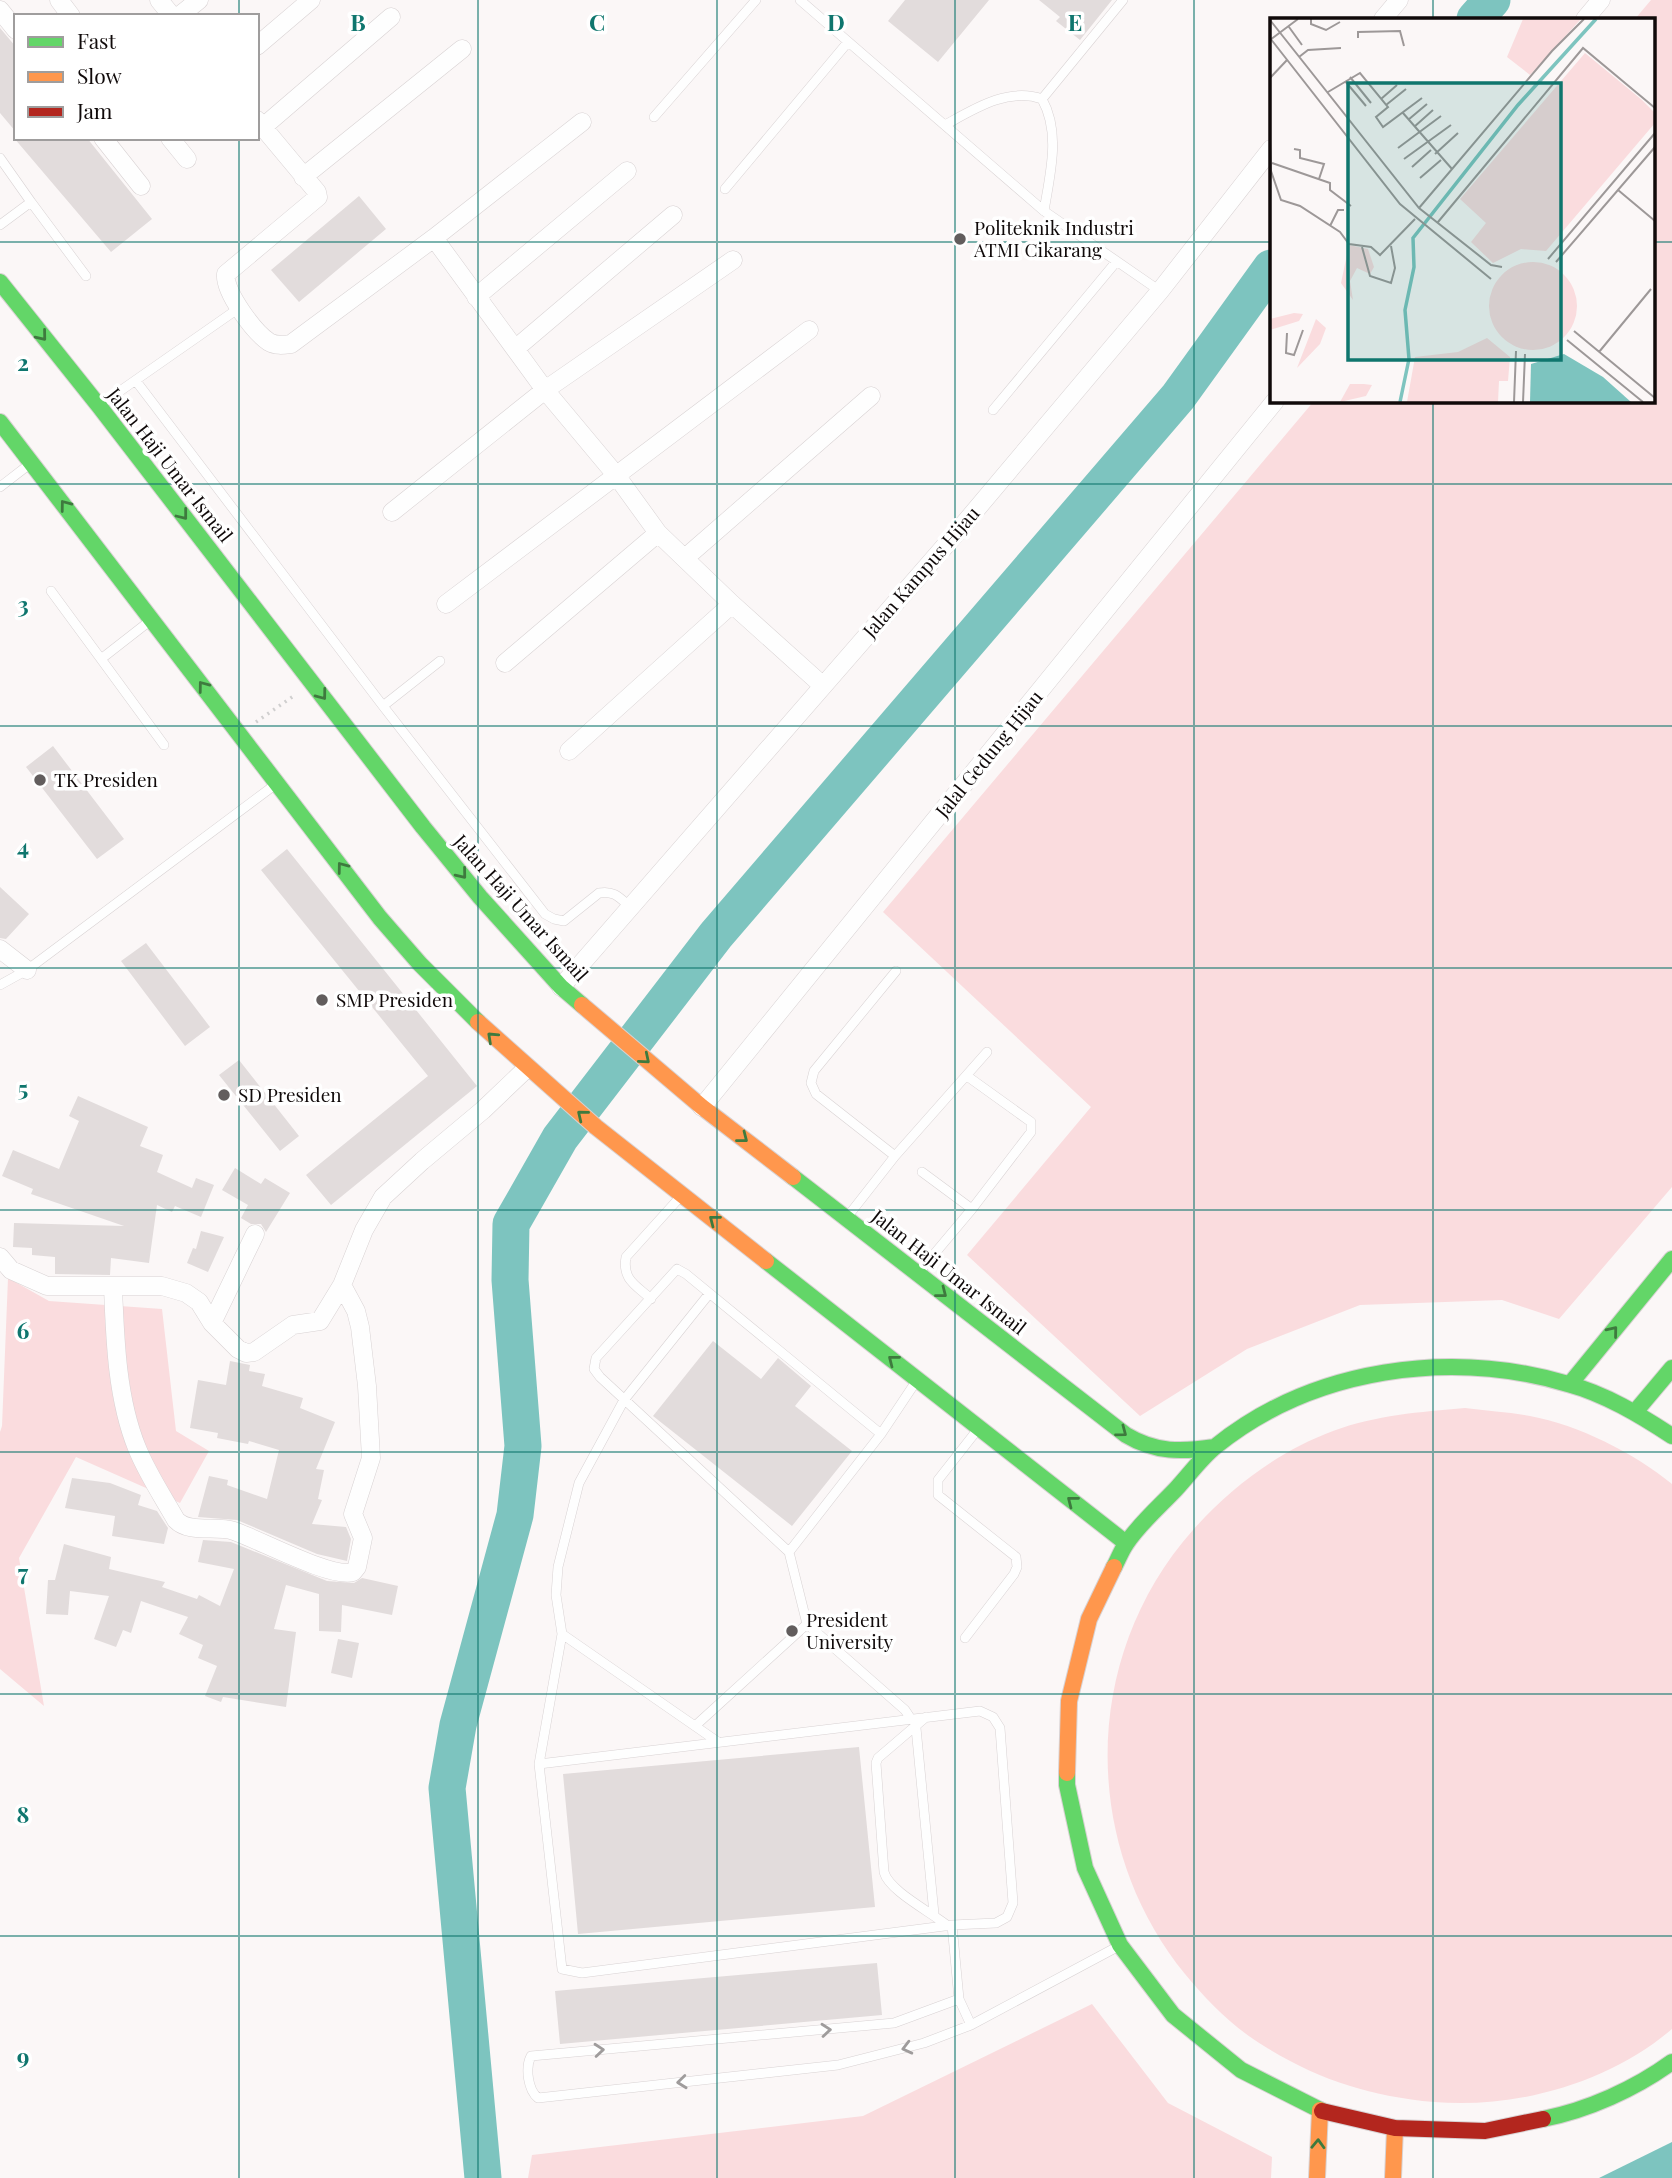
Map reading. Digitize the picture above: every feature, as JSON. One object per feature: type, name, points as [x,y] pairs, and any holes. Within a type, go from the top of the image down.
[{"type":"main road","name":"Jalan Haji Umar Ismail","points":[[0,282],[439,847],[561,987],[696,1102],[1143,1447],[1165,1451],[1215,1447]]},
{"type":"main road","points":[[0,422],[412,957],[476,1023],[526,1069],[622,1148],[1126,1543]]},
{"type":"main road","points":[[1570,1384],[1672,1259]]},
{"type":"main road","points":[[1672,1436],[1635,1412],[1570,1384],[1509,1370],[1447,1366],[1385,1372],[1324,1387],[1267,1412],[1215,1447],[1126,1543],[1089,1619],[1069,1701],[1067,1785],[1085,1868],[1120,1945],[1173,2015],[1241,2070],[1320,2110],[1395,2128],[1485,2131],[1572,2113],[1653,2076],[1672,2062]]},
{"type":"main road","points":[[1635,1412],[1672,1368]]},
{"type":"main road","points":[[1317,2178],[1320,2110]]},
{"type":"main road","points":[[1393,2178],[1395,2128]]},
{"type":"street","points":[[159,0],[170,14]]},
{"type":"street","points":[[182,14],[199,0]]},
{"type":"street","points":[[259,44],[311,0]]},
{"type":"street","points":[[1384,18],[1399,0]]},
{"type":"street","points":[[1586,18],[1601,0]]},
{"type":"street","points":[[0,10],[14,28]]},
{"type":"street","points":[[391,17],[260,124],[317,192],[317,200],[226,274],[225,283],[239,308],[268,341],[278,345],[291,344],[434,239],[582,122]]},
{"type":"street","points":[[303,177],[462,49]]},
{"type":"street","points":[[105,140],[141,186]]},
{"type":"street","points":[[172,140],[187,159]]},
{"type":"street","name":"Jalan Kampus Hijau","points":[[561,987],[958,531],[1160,291],[1270,150]]},
{"type":"street","points":[[476,297],[626,171]]},
{"type":"street","points":[[515,349],[673,215]]},
{"type":"street","points":[[434,239],[545,390],[616,475],[658,533],[822,685]]},
{"type":"street","points":[[393,512],[545,390],[733,260]]},
{"type":"street","points":[[446,604],[809,330]]},
{"type":"street","points":[[685,558],[871,396]]},
{"type":"street","name":"Jalal Gedung Hijau","points":[[696,1102],[1274,402]]},
{"type":"street","points":[[505,663],[658,533]]},
{"type":"street","points":[[569,751],[732,604]]},
{"type":"street","points":[[0,949],[27,970]]},
{"type":"street","points":[[0,1257],[11,1270],[47,1286],[162,1286],[186,1293],[199,1302],[212,1323],[238,1349],[246,1353],[254,1352],[293,1325],[320,1321],[342,1285],[364,1230],[383,1197],[526,1069]]},
{"type":"street","points":[[212,1323],[255,1234]]},
{"type":"street","points":[[113,1287],[115,1337],[129,1426],[137,1450],[176,1520],[187,1527],[231,1530],[309,1563],[344,1574],[353,1572],[357,1567],[363,1538],[353,1514],[371,1458],[360,1327],[356,1311],[342,1285]]},
{"type":"lane","points":[[654,117],[756,0]]},
{"type":"lane","points":[[800,0],[1044,211],[1160,291]]},
{"type":"lane","points":[[1042,99],[1123,0]]},
{"type":"lane","points":[[724,189],[848,42]]},
{"type":"lane","points":[[945,125],[988,101],[1028,94],[1042,99],[1053,132],[1053,163],[1044,211]]},
{"type":"lane","points":[[0,158],[86,276]]},
{"type":"lane","points":[[0,225],[31,202]]},
{"type":"lane","points":[[993,410],[1116,261]]},
{"type":"lane","points":[[99,406],[239,308]]},
{"type":"lane","points":[[136,382],[545,914],[564,921],[599,893],[614,893],[630,907]]},
{"type":"lane","points":[[0,487],[32,462]]},
{"type":"lane","points":[[51,591],[164,745]]},
{"type":"lane","points":[[101,659],[152,619]]},
{"type":"lane","points":[[383,706],[440,660]]},
{"type":"lane","points":[[0,985],[27,970],[278,783]]},
{"type":"lane","points":[[895,1156],[816,1094],[811,1083],[814,1071],[896,971]]},
{"type":"lane","points":[[846,1218],[895,1156],[987,1052]]},
{"type":"lane","points":[[918,1274],[1031,1132],[1031,1122],[967,1076]]},
{"type":"lane","points":[[922,1172],[972,1209]]},
{"type":"lane","points":[[651,1299],[628,1278],[624,1269],[626,1257],[682,1195]]},
{"type":"lane","points":[[881,1434],[677,1269],[596,1358],[594,1369],[624,1400],[789,1552],[807,1624],[905,1710],[913,1724],[934,1914]]},
{"type":"lane","points":[[709,1294],[624,1400],[579,1483],[558,1567],[556,1595],[562,1634],[539,1764],[562,1969],[582,1973],[950,1925],[996,1923],[1007,1917],[1013,1903],[1000,1728],[993,1717],[980,1711],[926,1717],[913,1724],[876,1763],[886,1879],[894,1888],[950,1925],[959,1999],[971,2025]]},
{"type":"lane","points":[[789,1552],[881,1434],[918,1379]]},
{"type":"lane","points":[[965,1638],[1017,1567],[1016,1557],[937,1495],[938,1480],[979,1427]]},
{"type":"lane","points":[[695,1726],[807,1624]]},
{"type":"lane","points":[[562,1634],[719,1742]]},
{"type":"lane","points":[[539,1764],[719,1742],[913,1724]]},
{"type":"lane","points":[[959,1999],[894,2023],[531,2056],[528,2064],[531,2090],[538,2098],[838,2065],[925,2043],[971,2025],[1120,1945]]},
{"type":"path","points":[[240,734],[312,683]]},
{"type":"shaded area","points":[[1651,0],[1672,0],[1672,1187],[1559,1319],[1502,1300],[1360,1305],[1247,1349],[1140,1416],[967,1255],[1091,1107],[883,912],[1313,402],[1654,402],[1654,18],[1636,18]]},
{"type":"shaded area","points":[[8,1278],[49,1301],[162,1309],[176,1431],[209,1451],[180,1503],[76,1457],[19,1558],[44,1706],[0,1669],[0,1432]]},
{"type":"shaded area","points":[[1465,1408],[1514,1413],[1568,1426],[1623,1451],[1672,1484],[1672,2029],[1647,2048],[1591,2078],[1529,2096],[1465,2103],[1388,2096],[1325,2077],[1284,2058],[1253,2039],[1212,2004],[1185,1974],[1151,1923],[1126,1868],[1112,1810],[1108,1751],[1114,1692],[1130,1634],[1156,1580],[1193,1530],[1223,1499],[1275,1460],[1333,1431],[1382,1418]]},
{"type":"shaded area","points":[[1092,2004],[1168,2103],[1272,2157],[1271,2178],[528,2178],[532,2155],[863,2116]]},
{"type":"water","points":[[1672,2142],[1672,2178],[1599,2178]]},
{"type":"building","points":[[905,0],[989,0],[938,62],[888,21]]},
{"type":"building","points":[[1039,0],[1112,0],[1080,40],[1056,21],[1060,17]]},
{"type":"building","points":[[0,28],[14,45],[14,130],[0,113]]},
{"type":"building","points":[[16,140],[89,140],[152,219],[111,252]]},
{"type":"building","points":[[359,196],[386,229],[299,302],[271,270]]},
{"type":"building","points":[[53,746],[124,839],[97,859],[26,767]]},
{"type":"building","points":[[287,849],[477,1086],[331,1205],[306,1175],[428,1076],[261,870]]},
{"type":"building","points":[[0,887],[29,914],[6,939],[0,938]]},
{"type":"building","points":[[146,943],[210,1027],[185,1046],[121,961]]},
{"type":"building","points":[[239,1060],[299,1136],[280,1151],[219,1075]]},
{"type":"building","points":[[78,1096],[148,1127],[140,1146],[163,1155],[157,1172],[192,1188],[196,1178],[214,1185],[201,1217],[175,1206],[172,1212],[157,1205],[149,1263],[111,1258],[110,1275],[55,1274],[55,1257],[32,1255],[32,1248],[13,1247],[14,1223],[124,1226],[31,1194],[33,1189],[2,1176],[13,1150],[59,1169],[79,1121],[69,1116]]},
{"type":"building","points":[[235,1168],[261,1184],[265,1178],[290,1193],[266,1232],[261,1224],[251,1224],[241,1218],[248,1205],[222,1190]]},
{"type":"building","points":[[201,1231],[224,1237],[208,1272],[187,1263],[193,1248],[196,1249]]},
{"type":"building","points":[[713,1341],[761,1379],[778,1358],[811,1386],[795,1406],[852,1451],[792,1526],[653,1416]]},
{"type":"building","points":[[230,1361],[250,1365],[249,1371],[265,1374],[262,1386],[303,1398],[300,1408],[335,1422],[316,1469],[324,1470],[318,1499],[322,1500],[312,1524],[346,1527],[351,1539],[347,1561],[317,1554],[237,1520],[198,1517],[209,1476],[228,1480],[227,1485],[267,1499],[279,1450],[249,1441],[248,1444],[217,1438],[218,1433],[190,1428],[198,1380],[226,1385]]},
{"type":"building","points":[[72,1478],[110,1483],[141,1495],[138,1505],[157,1511],[168,1528],[164,1544],[112,1536],[115,1516],[65,1508]]},
{"type":"building","points":[[203,1540],[231,1542],[327,1581],[354,1583],[362,1578],[398,1586],[392,1615],[342,1605],[341,1632],[319,1631],[319,1594],[286,1585],[274,1629],[296,1632],[286,1707],[223,1697],[221,1702],[205,1696],[217,1666],[198,1658],[203,1645],[179,1634],[188,1617],[141,1601],[131,1633],[123,1630],[116,1647],[94,1639],[109,1596],[70,1591],[68,1615],[46,1614],[48,1580],[55,1580],[64,1544],[111,1557],[109,1569],[165,1582],[162,1587],[197,1599],[199,1595],[220,1606],[234,1569],[198,1562]]},
{"type":"building","points":[[338,1639],[359,1643],[352,1678],[331,1673]]},
{"type":"building","points":[[859,1747],[875,1907],[578,1934],[563,1774]]},
{"type":"building","points":[[877,1963],[882,2015],[560,2044],[555,1991]]},
{"type":"waterway","points":[[1476,18],[1492,0]]},
{"type":"waterway","points":[[483,2178],[447,1788],[458,1725],[515,1515],[523,1446],[510,1280],[511,1224],[560,1138],[716,935],[1178,397],[1270,269]]},
{"type":"traffic: fast","points":[[0,282],[99,406],[423,827],[480,897],[561,987],[582,1005]]},
{"type":"traffic: fast","points":[[0,422],[380,918],[420,964],[478,1022]]},
{"type":"traffic: fast","points":[[793,1177],[1126,1435],[1148,1445],[1169,1450],[1215,1447]]},
{"type":"traffic: fast","points":[[1570,1384],[1672,1259]]},
{"type":"traffic: fast","points":[[766,1261],[1126,1543]]},
{"type":"traffic: fast","points":[[1114,1567],[1137,1529],[1216,1446],[1254,1420],[1295,1398],[1339,1383],[1384,1373],[1430,1368],[1477,1368],[1523,1373],[1595,1393],[1672,1436]]},
{"type":"traffic: fast","points":[[1635,1412],[1672,1368]]},
{"type":"traffic: fast","points":[[1067,1773],[1067,1785],[1085,1868],[1120,1945],[1173,2015],[1241,2070],[1322,2111]]},
{"type":"traffic: fast","points":[[1543,2119],[1610,2097],[1643,2081],[1672,2062]]},
{"type":"traffic: slow","points":[[582,1005],[702,1107],[793,1177]]},
{"type":"traffic: slow","points":[[478,1022],[596,1127],[766,1261]]},
{"type":"traffic: slow","points":[[1067,1773],[1069,1701],[1089,1619],[1114,1567]]},
{"type":"traffic: slow","points":[[1317,2178],[1320,2110]]},
{"type":"traffic: slow","points":[[1393,2178],[1395,2128]]},
{"type":"traffic: jam","points":[[1322,2111],[1395,2128],[1485,2131],[1543,2119]]},
{"type":"place","name":"Politeknik Industri ATMI Cikarang","points":[[960,239]]},
{"type":"place","name":"TK Presiden","points":[[40,780]]},
{"type":"place","name":"SMP Presiden","points":[[322,1000]]},
{"type":"place","name":"SD Presiden","points":[[224,1095]]},
{"type":"place","name":"President University","points":[[792,1631]]}]
